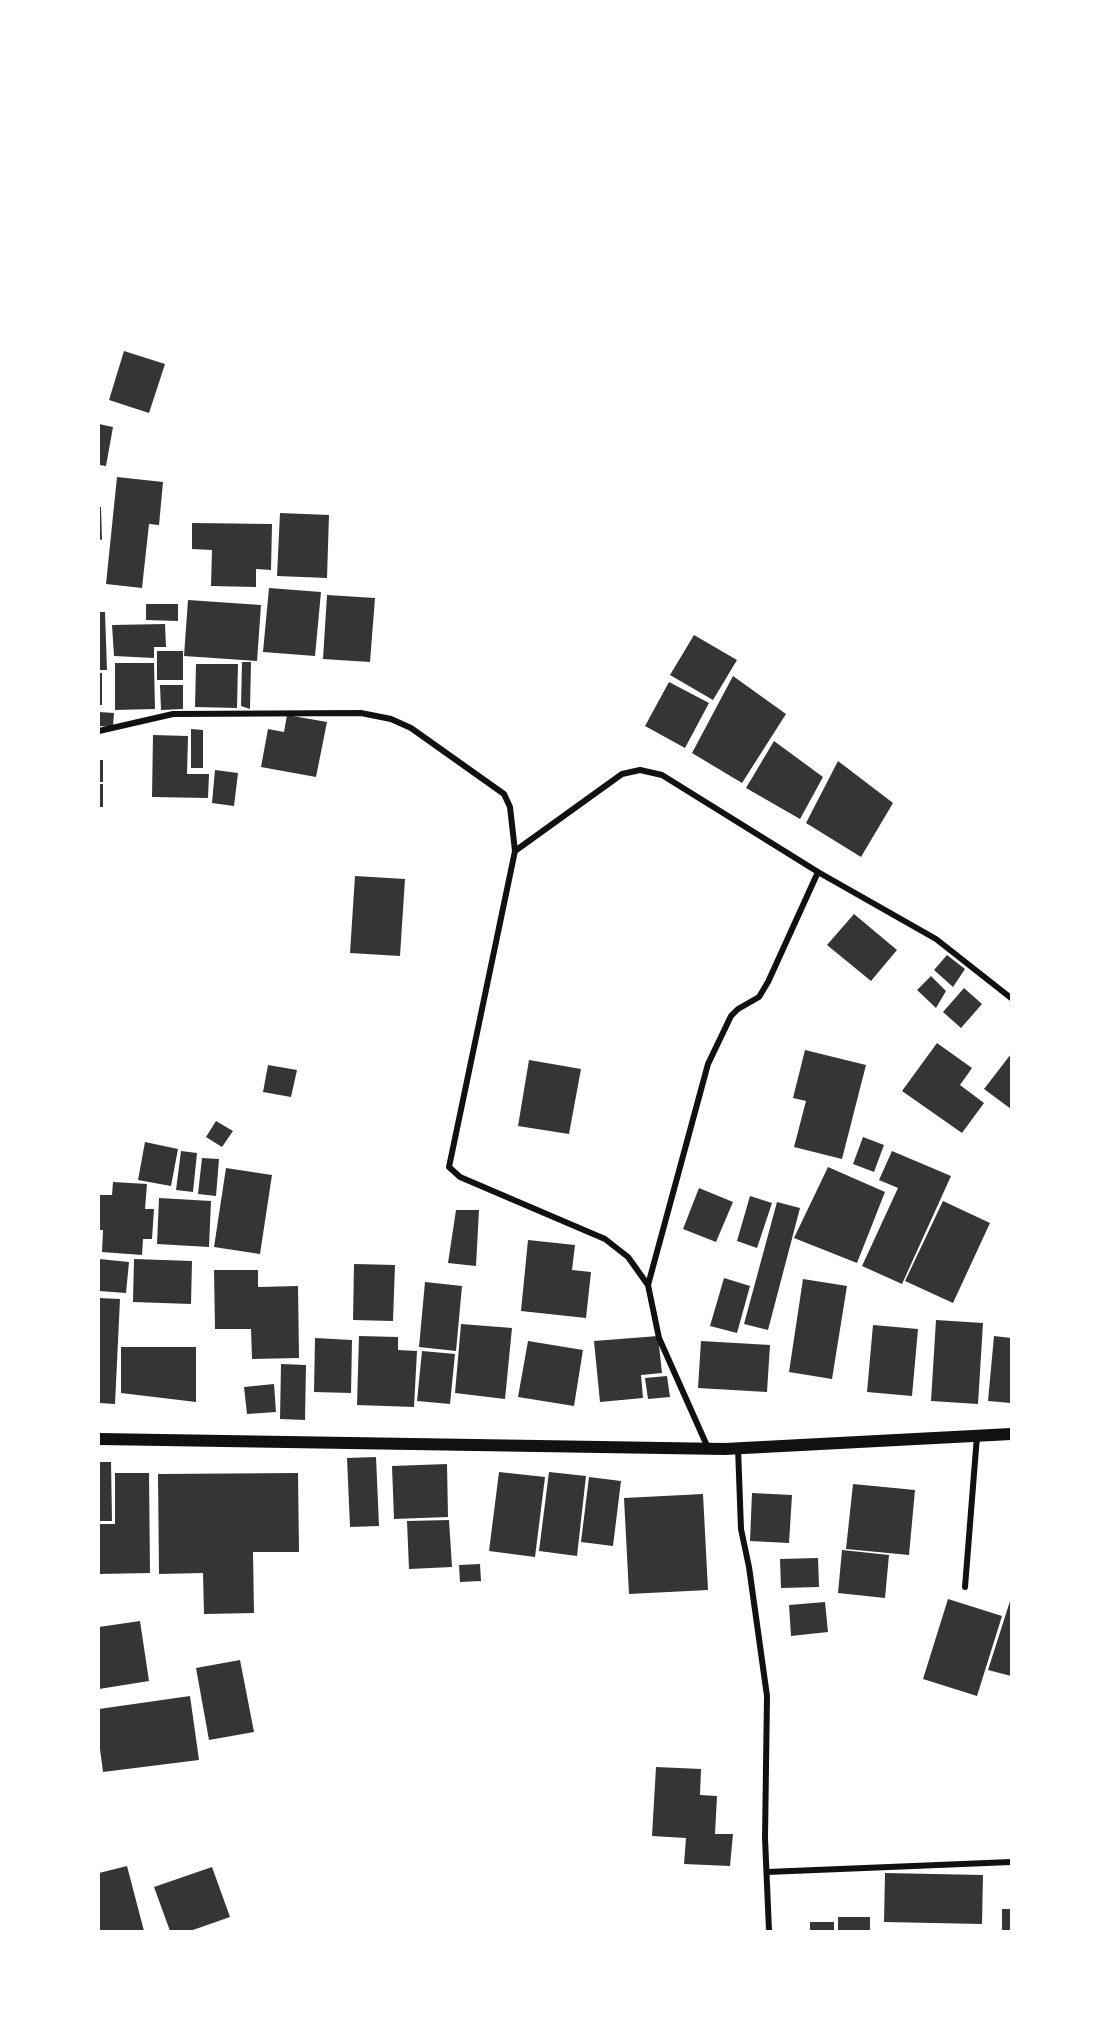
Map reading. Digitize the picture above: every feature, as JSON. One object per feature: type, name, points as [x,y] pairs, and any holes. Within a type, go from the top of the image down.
[{"type":"main road","points":[[99,1439],[708,1449],[1011,1434]]},
{"type":"street","points":[[99,731],[173,714],[361,713],[390,719],[428,739],[504,794],[510,807],[514,851],[449,1167],[460,1177],[605,1239],[628,1257],[648,1285],[660,1338],[708,1449]]},
{"type":"street","points":[[514,851],[622,774],[640,770],[662,776],[818,872],[936,939],[1011,998]]},
{"type":"street","points":[[648,1285],[708,1064],[731,1016],[759,997],[768,982],[818,872]]},
{"type":"street","points":[[965,1587],[977,1436]]},
{"type":"street","points":[[738,1448],[741,1530],[749,1567],[766,1696],[766,1872],[769,1931]]},
{"type":"street","points":[[766,1872],[1011,1862]]},
{"type":"building","points":[[124,351],[165,364],[149,413],[109,400]]},
{"type":"building","points":[[99,424],[113,427],[106,466],[99,465]]},
{"type":"building","points":[[117,477],[163,482],[159,525],[149,524],[142,588],[106,584]]},
{"type":"building","points":[[99,507],[101,507],[102,540],[99,539]]},
{"type":"building","points":[[280,513],[329,515],[327,578],[277,576]]},
{"type":"building","points":[[192,523],[272,524],[271,570],[256,569],[256,587],[211,586],[212,550],[192,549]]},
{"type":"building","points":[[269,588],[321,592],[315,656],[263,652]]},
{"type":"building","points":[[327,595],[375,598],[370,662],[323,659]]},
{"type":"building","points":[[188,600],[261,605],[257,661],[184,656]]},
{"type":"building","points":[[146,604],[178,604],[178,621],[146,620]]},
{"type":"building","points":[[99,612],[105,612],[107,670],[99,670]]},
{"type":"building","points":[[165,624],[166,647],[154,647],[154,658],[114,656],[112,625]]},
{"type":"building","points":[[694,635],[737,660],[713,700],[670,675]]},
{"type":"building","points":[[157,651],[183,651],[183,680],[157,680]]},
{"type":"building","points":[[242,662],[251,662],[250,709],[241,706]]},
{"type":"building","points":[[115,663],[154,663],[155,709],[115,710]]},
{"type":"building","points":[[196,664],[238,664],[237,708],[195,707]]},
{"type":"building","points":[[99,673],[102,673],[102,705],[99,705]]},
{"type":"building","points":[[733,676],[786,714],[742,783],[692,753]]},
{"type":"building","points":[[669,682],[709,703],[685,748],[645,726]]},
{"type":"building","points":[[160,685],[183,685],[183,709],[161,710]]},
{"type":"building","points":[[99,712],[114,713],[113,727],[99,726]]},
{"type":"building","points":[[287,715],[327,722],[316,777],[261,767],[268,729],[284,732]]},
{"type":"building","points":[[191,729],[203,730],[203,768],[191,768]]},
{"type":"building","points":[[153,735],[188,736],[187,774],[209,774],[208,798],[152,797]]},
{"type":"building","points":[[774,741],[823,777],[800,819],[746,788]]},
{"type":"building","points":[[99,760],[103,760],[103,782],[99,782]]},
{"type":"building","points":[[838,761],[893,803],[861,857],[806,823]]},
{"type":"building","points":[[215,770],[238,773],[234,806],[212,803]]},
{"type":"building","points":[[99,784],[103,784],[103,807],[99,807]]},
{"type":"building","points":[[355,876],[405,879],[400,956],[350,953]]},
{"type":"building","points":[[854,914],[897,950],[871,981],[827,945]]},
{"type":"building","points":[[947,955],[965,969],[953,987],[934,970]]},
{"type":"building","points":[[931,976],[946,991],[936,1008],[917,990]]},
{"type":"building","points":[[964,988],[982,1004],[961,1028],[943,1012]]},
{"type":"building","points":[[937,1043],[972,1068],[960,1085],[984,1103],[962,1133],[902,1091]]},
{"type":"building","points":[[805,1050],[866,1065],[842,1159],[794,1147],[806,1101],[793,1098]]},
{"type":"building","points":[[1011,1054],[1011,1109],[984,1089]]},
{"type":"building","points":[[529,1060],[581,1069],[569,1134],[518,1126]]},
{"type":"building","points":[[268,1065],[297,1070],[291,1097],[263,1092]]},
{"type":"building","points":[[216,1121],[233,1131],[222,1147],[206,1137]]},
{"type":"building","points":[[863,1137],[884,1145],[874,1172],[853,1164]]},
{"type":"building","points":[[145,1142],[178,1149],[171,1186],[138,1180]]},
{"type":"building","points":[[181,1151],[197,1153],[193,1192],[176,1190]]},
{"type":"building","points":[[892,1151],[951,1176],[902,1284],[862,1266],[898,1188],[879,1180]]},
{"type":"building","points":[[202,1158],[219,1159],[216,1196],[198,1194]]},
{"type":"building","points":[[828,1167],[885,1192],[857,1263],[794,1238]]},
{"type":"building","points":[[226,1168],[272,1175],[260,1254],[214,1247]]},
{"type":"building","points":[[113,1182],[147,1184],[145,1209],[154,1209],[152,1239],[143,1239],[142,1255],[102,1252],[103,1230],[99,1230],[99,1195],[112,1195]]},
{"type":"building","points":[[699,1188],[733,1202],[716,1242],[683,1229]]},
{"type":"building","points":[[750,1196],[772,1203],[757,1248],[737,1241]]},
{"type":"building","points":[[159,1198],[211,1201],[209,1247],[157,1244]]},
{"type":"building","points":[[943,1201],[990,1223],[953,1303],[905,1281]]},
{"type":"building","points":[[777,1202],[800,1208],[768,1330],[744,1324]]},
{"type":"building","points":[[456,1210],[479,1210],[476,1266],[448,1263]]},
{"type":"building","points":[[528,1240],[575,1245],[572,1270],[591,1272],[586,1318],[521,1311]]},
{"type":"building","points":[[99,1259],[129,1262],[126,1293],[99,1291]]},
{"type":"building","points":[[134,1259],[192,1261],[191,1304],[133,1302]]},
{"type":"building","points":[[354,1264],[395,1265],[393,1321],[353,1320]]},
{"type":"building","points":[[214,1270],[258,1270],[258,1287],[298,1286],[299,1358],[252,1359],[251,1329],[215,1329]]},
{"type":"building","points":[[724,1278],[750,1286],[737,1333],[710,1326]]},
{"type":"building","points":[[803,1279],[847,1286],[832,1379],[789,1372]]},
{"type":"building","points":[[425,1282],[462,1286],[456,1351],[419,1347]]},
{"type":"building","points":[[99,1298],[120,1299],[115,1404],[99,1403]]},
{"type":"building","points":[[936,1320],[983,1323],[978,1404],[931,1401]]},
{"type":"building","points":[[461,1324],[512,1328],[505,1399],[455,1393]]},
{"type":"building","points":[[873,1325],[918,1329],[912,1396],[867,1392]]},
{"type":"building","points":[[359,1336],[398,1337],[398,1350],[417,1351],[414,1407],[357,1405]]},
{"type":"building","points":[[658,1336],[662,1373],[641,1375],[643,1398],[600,1402],[594,1341]]},
{"type":"building","points":[[994,1336],[1011,1338],[1011,1403],[988,1401]]},
{"type":"building","points":[[315,1338],[352,1340],[351,1393],[314,1392]]},
{"type":"building","points":[[528,1341],[583,1350],[574,1406],[518,1397]]},
{"type":"building","points":[[701,1341],[770,1345],[767,1392],[698,1388]]},
{"type":"building","points":[[121,1347],[196,1347],[196,1402],[121,1393]]},
{"type":"building","points":[[422,1351],[455,1354],[450,1404],[417,1401]]},
{"type":"building","points":[[281,1364],[306,1365],[305,1420],[280,1419]]},
{"type":"building","points":[[667,1376],[670,1397],[648,1399],[645,1378]]},
{"type":"building","points":[[274,1384],[276,1412],[247,1414],[244,1387]]},
{"type":"building","points":[[376,1457],[379,1526],[350,1527],[347,1458]]},
{"type":"building","points":[[99,1462],[111,1462],[112,1521],[99,1521]]},
{"type":"building","points":[[447,1464],[448,1517],[394,1519],[392,1466]]},
{"type":"building","points":[[499,1472],[545,1477],[535,1557],[489,1551]]},
{"type":"building","points":[[549,1472],[586,1476],[577,1556],[539,1551]]},
{"type":"building","points":[[115,1473],[149,1473],[150,1573],[99,1574],[99,1524],[115,1524]]},
{"type":"building","points":[[298,1473],[299,1552],[253,1552],[254,1613],[204,1614],[203,1573],[159,1574],[158,1474]]},
{"type":"building","points":[[589,1477],[621,1481],[613,1546],[581,1542]]},
{"type":"building","points":[[853,1484],[915,1490],[909,1555],[846,1549]]},
{"type":"building","points":[[752,1493],[792,1495],[789,1543],[750,1541]]},
{"type":"building","points":[[703,1494],[708,1590],[629,1594],[624,1498]]},
{"type":"building","points":[[449,1520],[452,1567],[409,1569],[407,1521]]},
{"type":"building","points":[[842,1550],[889,1555],[885,1598],[838,1593]]},
{"type":"building","points":[[818,1558],[819,1587],[781,1588],[780,1559]]},
{"type":"building","points":[[480,1564],[481,1581],[460,1582],[459,1565]]},
{"type":"building","points":[[1011,1598],[1011,1676],[988,1670]]},
{"type":"building","points":[[948,1599],[1002,1616],[977,1696],[923,1679]]},
{"type":"building","points":[[825,1602],[828,1632],[791,1636],[789,1605]]},
{"type":"building","points":[[140,1621],[149,1681],[99,1689],[99,1627]]},
{"type":"building","points":[[240,1660],[254,1732],[209,1740],[196,1668]]},
{"type":"building","points":[[190,1696],[199,1760],[103,1772],[99,1741],[99,1709]]},
{"type":"building","points":[[656,1767],[701,1769],[700,1795],[717,1796],[715,1834],[733,1834],[730,1866],[684,1864],[686,1838],[652,1836]]},
{"type":"building","points":[[127,1866],[144,1931],[99,1931],[99,1873]]},
{"type":"building","points":[[212,1867],[230,1917],[190,1931],[170,1931],[154,1887]]},
{"type":"building","points":[[885,1873],[983,1875],[982,1924],[884,1922]]},
{"type":"building","points":[[1002,1909],[1011,1909],[1011,1931],[1002,1931]]},
{"type":"building","points":[[838,1917],[870,1917],[870,1931],[838,1931]]},
{"type":"building","points":[[810,1922],[834,1922],[834,1931],[810,1931]]}]
